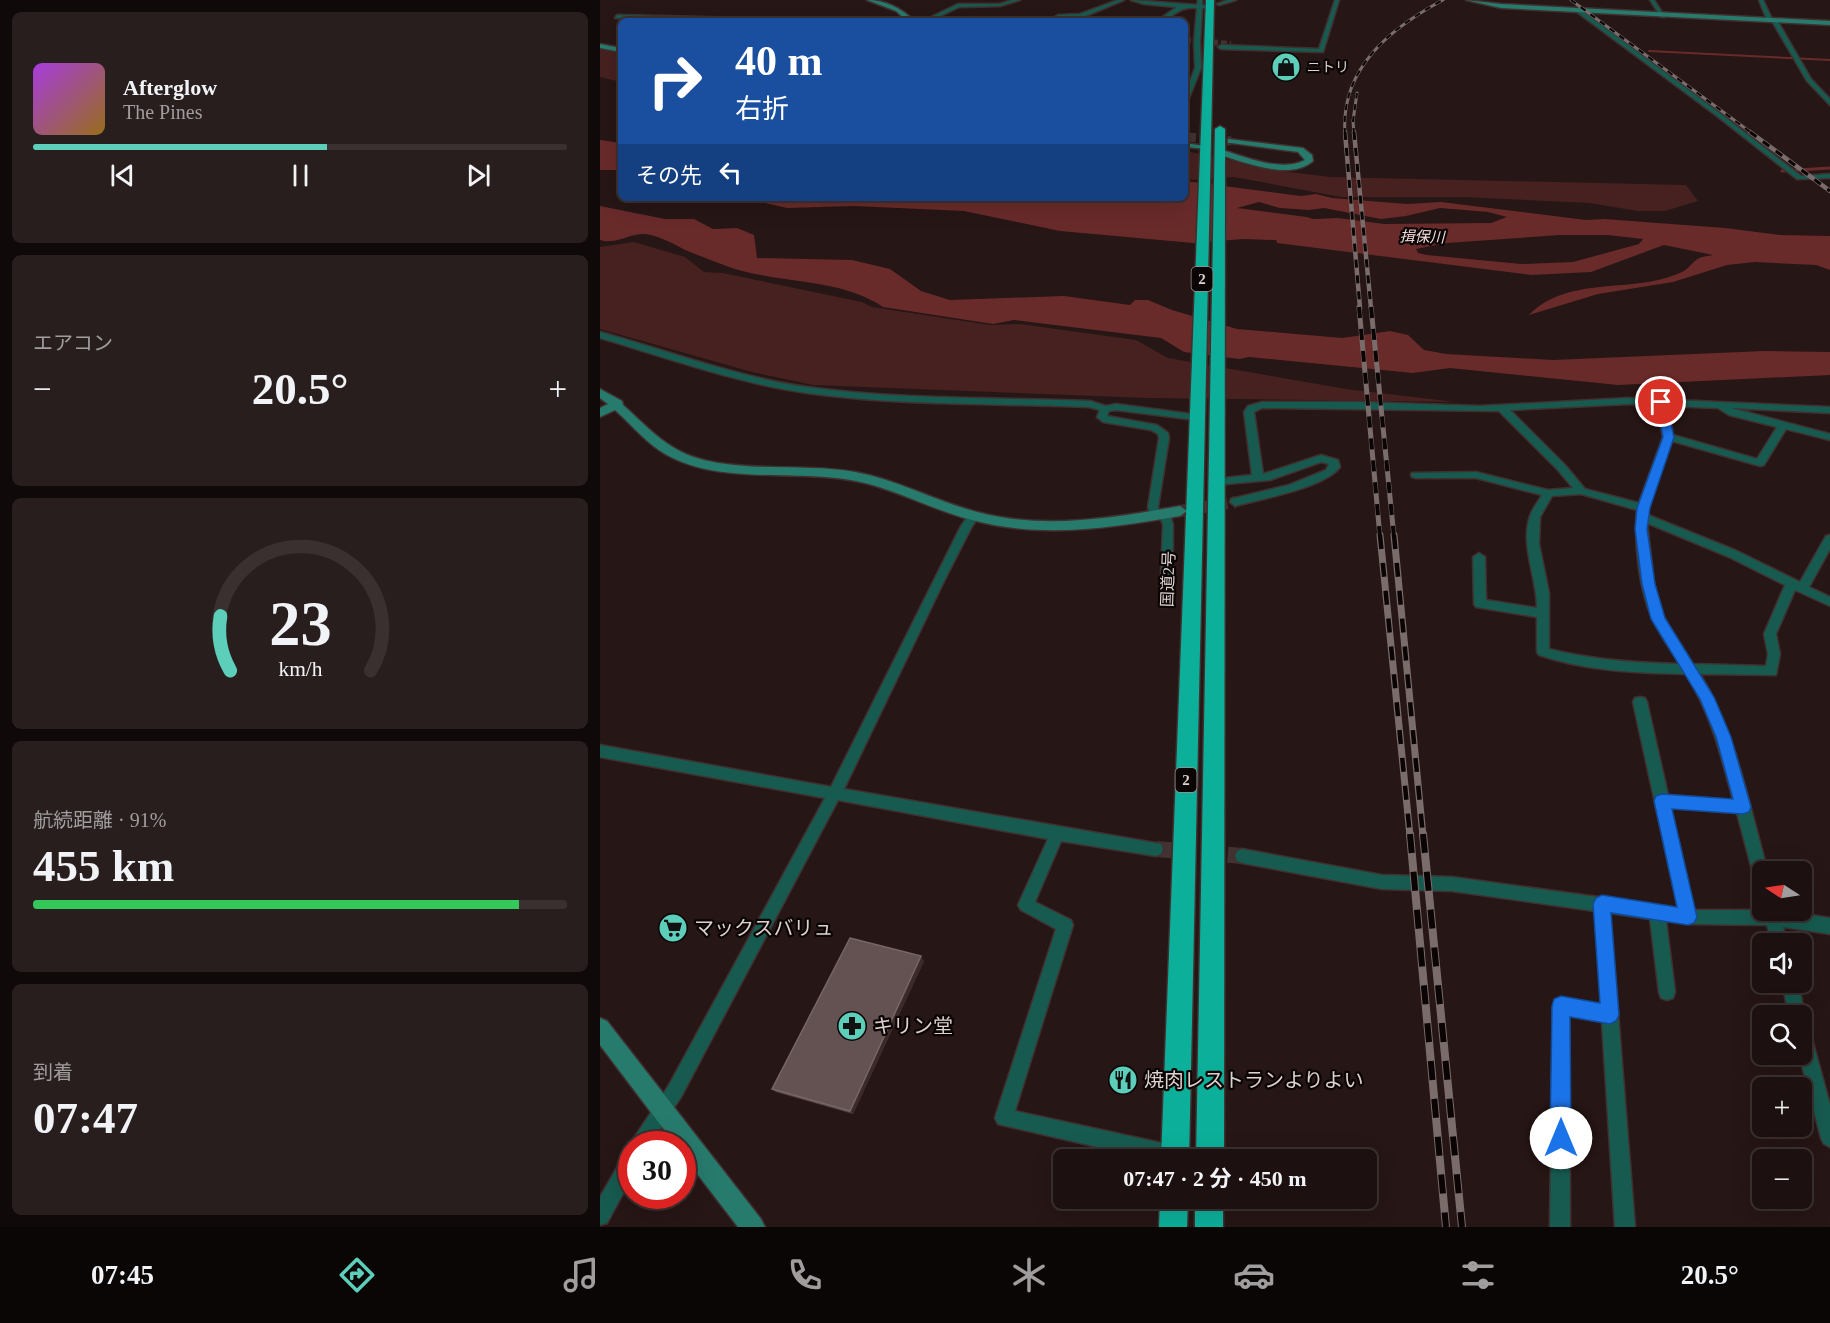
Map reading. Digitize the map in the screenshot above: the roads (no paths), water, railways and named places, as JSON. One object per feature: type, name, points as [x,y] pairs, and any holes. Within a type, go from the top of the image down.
[{"type":"highway","points":[[1220,16],[1224,2]]},
{"type":"highway","name":"国道2号","points":[[1175,1149],[1213,153],[1210,4]]},
{"type":"highway","points":[[1221,42],[1221,58]]},
{"type":"highway","name":"国道2号","points":[[1213,153],[1220,117]]},
{"type":"highway","name":"国道2号","points":[[1203,406],[1215,482],[1210,1149]]},
{"type":"highway","points":[[1173,1227],[1174,1209]]},
{"type":"highway","points":[[1209,1209],[1209,1227]]},
{"type":"street","points":[[870,0],[898,10],[907,18]]},
{"type":"street","points":[[930,18],[958,6],[1000,5],[1017,0]]},
{"type":"street","points":[[1056,18],[1058,16],[1082,16],[1122,0]]},
{"type":"street","points":[[1133,0],[1144,3],[1210,4]]},
{"type":"street","points":[[1224,2],[1234,0]]},
{"type":"street","points":[[1232,44],[1291,51],[1322,51],[1337,0]]},
{"type":"street","points":[[1469,0],[1501,6],[1579,11],[1830,23]]},
{"type":"street","points":[[1652,0],[1663,16]]},
{"type":"street","points":[[1761,0],[1809,80],[1830,103]]},
{"type":"street","points":[[1188,94],[1198,68],[1199,3]]},
{"type":"street","points":[[1165,18],[1187,4]]},
{"type":"street","points":[[1579,11],[1719,115],[1799,178],[1830,176]]},
{"type":"street","points":[[617,17],[658,18]]},
{"type":"street","points":[[1188,41],[1210,43]]},
{"type":"street","points":[[1221,42],[1291,51]]},
{"type":"street","points":[[600,46],[618,49]]},
{"type":"street","points":[[1188,140],[1213,153],[1288,167],[1306,165],[1309,162],[1309,157],[1300,150],[1231,141]]},
{"type":"street","points":[[600,335],[743,376],[807,389],[888,396],[1090,404],[1104,409],[1203,406]]},
{"type":"street","points":[[600,393],[618,404],[652,438],[681,457],[721,465],[824,471],[854,476],[890,486],[974,516],[1028,526],[1061,527],[1180,511]]},
{"type":"street","points":[[1258,479],[1249,412],[1251,408],[1262,405],[1359,405],[1462,409],[1629,401],[1830,410]]},
{"type":"street","points":[[1661,402],[1668,437],[1643,512],[1641,529],[1643,554],[1656,613],[1707,697],[1723,737],[1758,861]]},
{"type":"street","points":[[600,413],[618,404]]},
{"type":"street","points":[[1719,405],[1732,413],[1830,437]]},
{"type":"street","points":[[1502,408],[1581,490]]},
{"type":"street","points":[[1104,409],[1102,417],[1106,420],[1154,427],[1163,433],[1153,507],[1168,525],[1166,603]]},
{"type":"street","points":[[1668,437],[1760,463],[1784,426]]},
{"type":"street","points":[[1215,482],[1270,477],[1321,458],[1334,462],[1335,467],[1330,472],[1292,488],[1235,502]]},
{"type":"street","points":[[1416,474],[1476,475],[1548,493],[1581,490],[1643,512],[1830,602]]},
{"type":"street","points":[[1548,493],[1535,517],[1533,544],[1543,593],[1543,652],[1569,659],[1636,668],[1772,671],[1774,654],[1770,634],[1797,586],[1830,539]]},
{"type":"street","points":[[649,1131],[663,1110],[834,795],[947,563],[966,526],[974,516]]},
{"type":"street","points":[[1479,557],[1480,604],[1543,613]]},
{"type":"street","points":[[1640,702],[1688,917]]},
{"type":"street","points":[[600,751],[834,795],[1156,849]]},
{"type":"street","points":[[1662,801],[1743,807]]},
{"type":"street","points":[[1057,834],[1026,905],[1065,925],[1004,1119],[1139,1149]]},
{"type":"street","points":[[1242,856],[1382,882],[1452,884],[1688,917],[1752,915]]},
{"type":"street","points":[[1602,904],[1625,1227]]},
{"type":"street","points":[[1657,912],[1667,992]]},
{"type":"street","points":[[1806,921],[1830,926]]},
{"type":"street","points":[[1560,1227],[1561,1006],[1610,1015]]},
{"type":"street","points":[[600,1028],[753,1227]]},
{"type":"street","points":[[1811,1065],[1830,1138]]},
{"type":"street","points":[[600,1216],[618,1183]]},
{"type":"water","points":[[600,140],[618,143],[618,170],[600,170]]},
{"type":"water","name":"揖保川","points":[[1188,181],[1301,196],[1316,194],[1332,198],[1407,204],[1441,202],[1586,220],[1604,219],[1725,228],[1780,235],[1830,236],[1830,270],[1816,265],[1755,262],[1727,265],[1673,282],[1598,294],[1529,315],[1545,302],[1563,294],[1582,289],[1663,279],[1684,271],[1698,259],[1713,255],[1664,245],[1591,272],[1531,275],[1277,243],[1276,240],[1243,239],[1193,243],[1060,231],[964,211],[854,206],[787,208],[757,201],[1188,201]],"holes":[[[1259,202],[1280,208],[1309,210],[1324,208],[1381,219],[1440,208],[1488,212],[1507,217],[1491,223],[1384,224],[1338,218],[1313,219],[1237,208]],[[1560,235],[1608,235],[1643,239],[1639,244],[1573,262],[1521,264],[1427,255],[1418,253],[1416,249],[1447,243]]]},
{"type":"water","points":[[600,206],[665,219],[694,219],[713,229],[737,228],[754,235],[757,258],[852,260],[890,269],[921,291],[950,300],[1064,296],[1130,305],[1135,300],[1148,300],[1172,310],[1237,329],[1342,338],[1390,331],[1408,335],[1424,350],[1446,354],[1553,360],[1764,351],[1830,352],[1830,375],[1618,385],[1450,368],[1413,373],[1249,357],[1239,359],[1184,352],[1161,338],[1014,320],[993,324],[883,307],[840,288],[753,274],[736,269],[689,252],[652,235],[639,234],[611,241],[600,240]]},
{"type":"waterway","points":[[1649,51],[1830,60]]},
{"type":"waterway","points":[[1782,171],[1830,168]]},
{"type":"tunnel","points":[[1188,40],[1231,44]]},
{"type":"tunnel","points":[[1188,137],[1231,141]]},
{"type":"tunnel","points":[[1180,511],[1235,502]]},
{"type":"tunnel","points":[[1156,849],[1242,856]]},
{"type":"railway","points":[[1345,133],[1346,110],[1351,89],[1360,70],[1388,37],[1405,23],[1443,0]]},
{"type":"railway","points":[[1571,0],[1753,134]]},
{"type":"railway","points":[[1354,134],[1353,121],[1357,93]]},
{"type":"railway","points":[[1354,132],[1371,308]]},
{"type":"railway","points":[[1750,132],[1830,191]]},
{"type":"railway","points":[[1345,133],[1360,308]]},
{"type":"railway","points":[[1359,307],[1380,537]]},
{"type":"railway","points":[[1371,307],[1394,537]]},
{"type":"railway","points":[[1380,535],[1410,836]]},
{"type":"railway","points":[[1394,535],[1423,836]]},
{"type":"railway","points":[[1410,834],[1446,1227]]},
{"type":"railway","points":[[1423,834],[1462,1227]]},
{"type":"place","name":"ニトリ","points":[[1286,67]]},
{"type":"place","name":"マックスバリュ","points":[[673,928]]},
{"type":"place","name":"キリン堂","points":[[852,1026]]},
{"type":"place","name":"焼肉レストランよりよい","points":[[1123,1080]]}]
